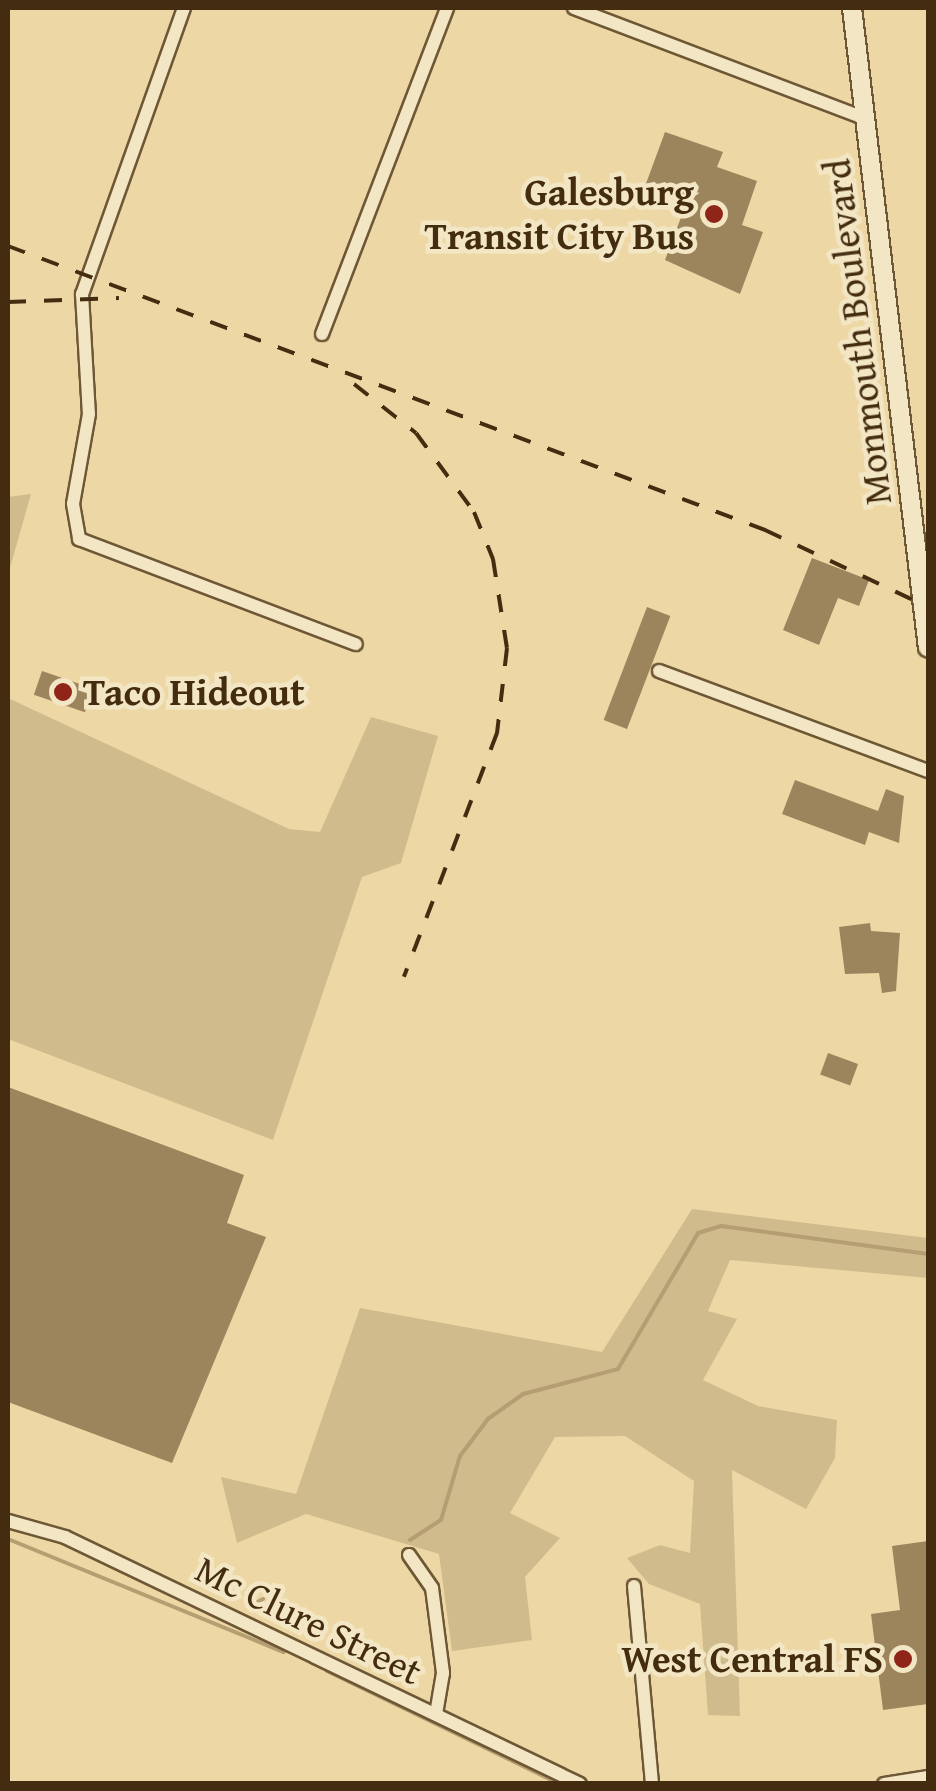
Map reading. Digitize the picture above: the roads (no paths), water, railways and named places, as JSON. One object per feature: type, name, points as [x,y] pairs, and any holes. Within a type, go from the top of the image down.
[{"type":"street","points":[[184,8],[82,294],[89,414],[73,504],[79,539],[356,644]]},
{"type":"street","points":[[322,334],[447,8]]},
{"type":"street","points":[[574,8],[864,118]]},
{"type":"street","name":"Monmouth Boulevard","points":[[852,8],[928,648]]},
{"type":"street","points":[[659,671],[928,771]]},
{"type":"street","name":"Mc Clure Street","points":[[8,1521],[66,1537],[580,1784]]},
{"type":"street","points":[[410,1556],[432,1588],[443,1674],[436,1714]]},
{"type":"street","points":[[634,1586],[652,1784]]},
{"type":"street","points":[[884,1784],[928,1777]]},
{"type":"waterway","points":[[410,1540],[441,1520],[460,1456],[488,1419],[523,1394],[618,1369],[698,1233],[721,1226],[928,1254]]},
{"type":"waterway","points":[[8,1539],[284,1652]]},
{"type":"waterway","points":[[256,1603],[263,1599]]},
{"type":"waterway","points":[[327,1671],[560,1784]]},
{"type":"railway","points":[[8,246],[765,530],[928,607]]},
{"type":"railway","points":[[8,302],[119,298]]},
{"type":"railway","points":[[354,384],[416,433],[474,512],[493,559],[507,648],[497,733],[404,977]]},
{"type":"place","name":"Galesburg Transit City Bus","points":[[714,214]]},
{"type":"place","name":"Taco Hideout","points":[[63,692]]},
{"type":"place","name":"West Central FS","points":[[903,1659]]}]
